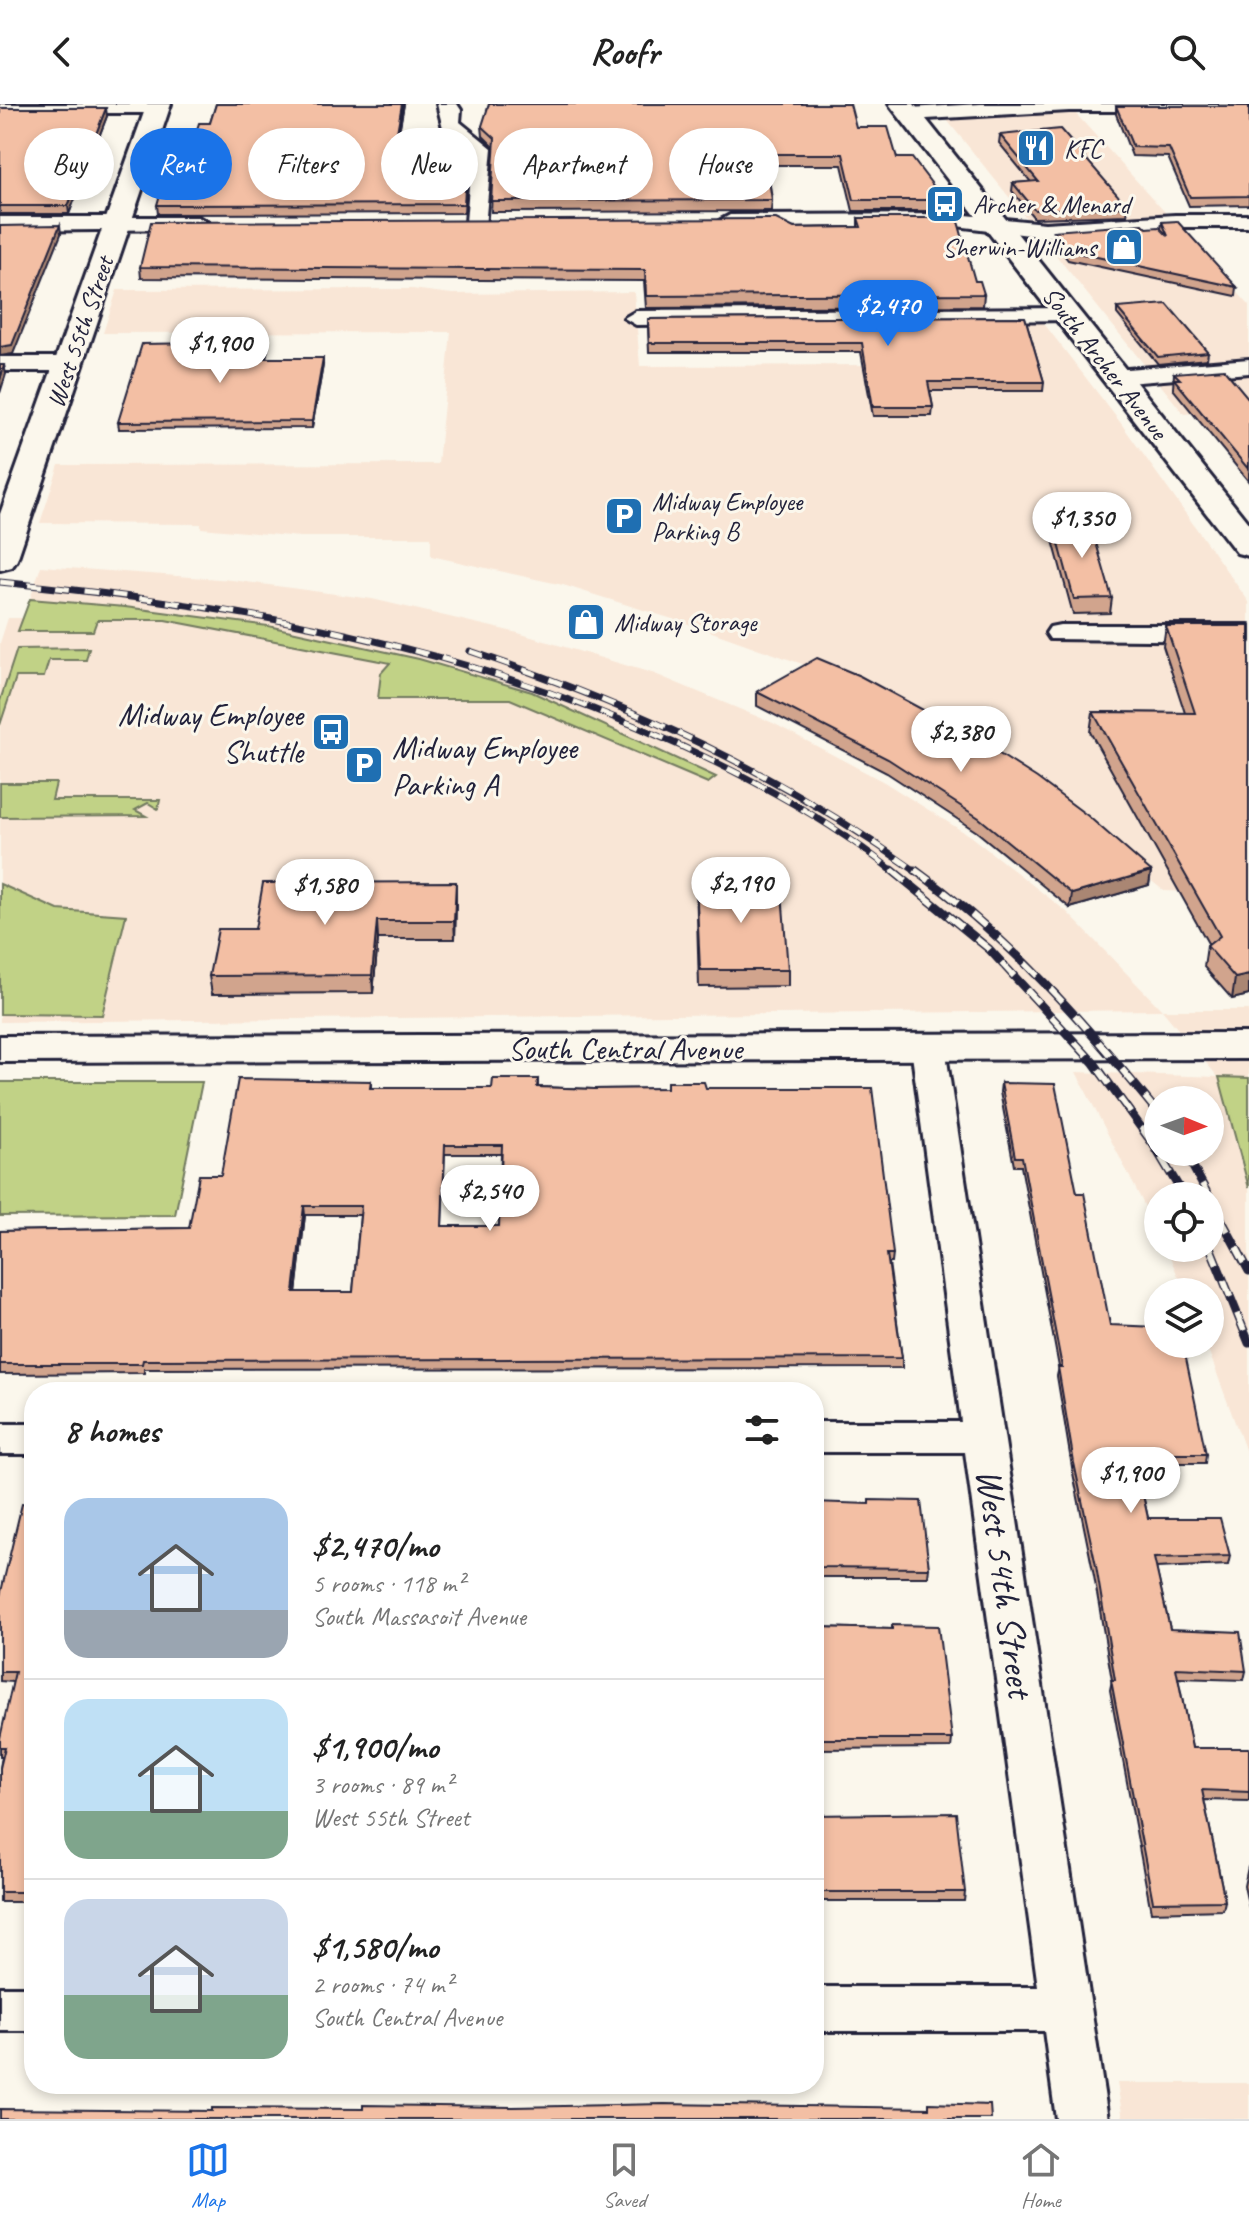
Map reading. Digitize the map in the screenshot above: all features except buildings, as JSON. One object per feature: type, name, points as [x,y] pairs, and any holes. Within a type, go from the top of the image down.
[{"type":"main road","name":"West 55th Street","points":[[0,560],[159,106]]},
{"type":"main road","name":"South Archer Avenue","points":[[905,109],[1249,546]]},
{"type":"main road","name":"South Central Avenue","points":[[0,1049],[1249,1046]]},
{"type":"street","points":[[447,104],[451,110],[450,124],[482,148],[477,222]]},
{"type":"street","points":[[905,109],[1249,105]]},
{"type":"street","points":[[0,107],[159,106]]},
{"type":"street","points":[[703,221],[956,220],[1045,230],[1175,221],[1249,221]]},
{"type":"street","points":[[0,224],[228,223]]},
{"type":"street","points":[[636,318],[1067,315]]},
{"type":"street","points":[[0,364],[68,364]]},
{"type":"street","points":[[1115,377],[1249,366]]},
{"type":"street","points":[[1060,633],[1249,633]]},
{"type":"street","name":"West 54th Street","points":[[928,1047],[1082,2119]]},
{"type":"street","points":[[824,1437],[984,1437]]},
{"type":"street","points":[[0,1439],[24,1439]]},
{"type":"street","points":[[0,2009],[24,2009]]},
{"type":"street","points":[[824,2009],[1067,2009]]},
{"type":"shaded area","points":[[934,104],[1067,104],[1249,305],[1249,408],[1184,414]]},
{"type":"shaded area","name":"Midway Employee Parking B","points":[[412,289],[452,294],[634,292],[640,366],[882,365],[873,321],[1042,321],[1120,422],[1249,602],[1249,945],[1195,892],[1164,891],[1085,827],[819,670],[695,626],[563,585],[431,556],[431,537],[300,537],[201,528],[201,524],[40,523],[59,465],[438,464],[451,332],[103,333],[117,290]]},
{"type":"shaded area","points":[[41,566],[232,580],[372,599],[518,633],[655,674],[773,723],[884,782],[970,836],[1067,912],[1162,1010],[0,1022],[0,643],[8,618],[177,618],[400,660],[510,692],[715,776],[532,692],[419,659],[268,626],[125,607],[30,599]]},
{"type":"shaded area","points":[[1162,1010],[1249,1010],[1249,1460],[1211,1358],[1224,1358],[1224,1278],[1179,1278],[1172,1262],[1224,1262],[1224,1182],[1144,1182],[1144,1205],[1076,1072],[1218,1077]]},
{"type":"shaded area","points":[[1117,2083],[1249,2083],[1249,2119],[1123,2119]]},
{"type":"green space","points":[[30,599],[125,607],[268,626],[419,659],[532,692],[716,777],[708,783],[510,699],[378,699],[381,673],[390,663],[165,620],[97,620],[93,631],[18,631]]},
{"type":"green space","points":[[89,648],[86,660],[49,660],[44,677],[16,677],[0,725],[0,701],[17,649]]},
{"type":"green space","points":[[0,783],[56,783],[52,800],[160,800],[158,809],[148,803],[135,810],[146,816],[0,817]]},
{"type":"green space","points":[[0,884],[58,910],[126,915],[102,1015],[0,1014]]},
{"type":"green space","points":[[1219,1077],[1249,1078],[1249,1188],[1224,1086]]},
{"type":"green space","points":[[0,1082],[202,1082],[175,1215],[0,1216]]},
{"type":"railway","points":[[0,582],[177,603],[263,617],[431,655],[514,680],[597,710],[737,773],[845,836],[894,872]]},
{"type":"railway","points":[[470,651],[590,695],[702,744],[810,802],[917,872]]},
{"type":"railway","points":[[892,870],[989,949],[1094,1063],[1153,1144],[1176,1182]]},
{"type":"railway","points":[[915,870],[1014,953],[1074,1014],[1144,1096]]},
{"type":"railway","points":[[1193,1166],[1249,1271]]},
{"type":"railway","points":[[1216,1262],[1249,1343]]},
{"type":"place","name":"KFC","points":[[1036,148]]},
{"type":"place","name":"Archer & Menard","points":[[945,204]]},
{"type":"place","name":"Sherwin-Williams","points":[[1124,247]]},
{"type":"place","name":"Midway Employee Parking B","points":[[624,516]]},
{"type":"place","name":"Midway Storage","points":[[586,622]]},
{"type":"place","name":"Midway Employee Shuttle","points":[[331,732]]},
{"type":"place","name":"Midway Employee Parking A","points":[[364,765]]}]
